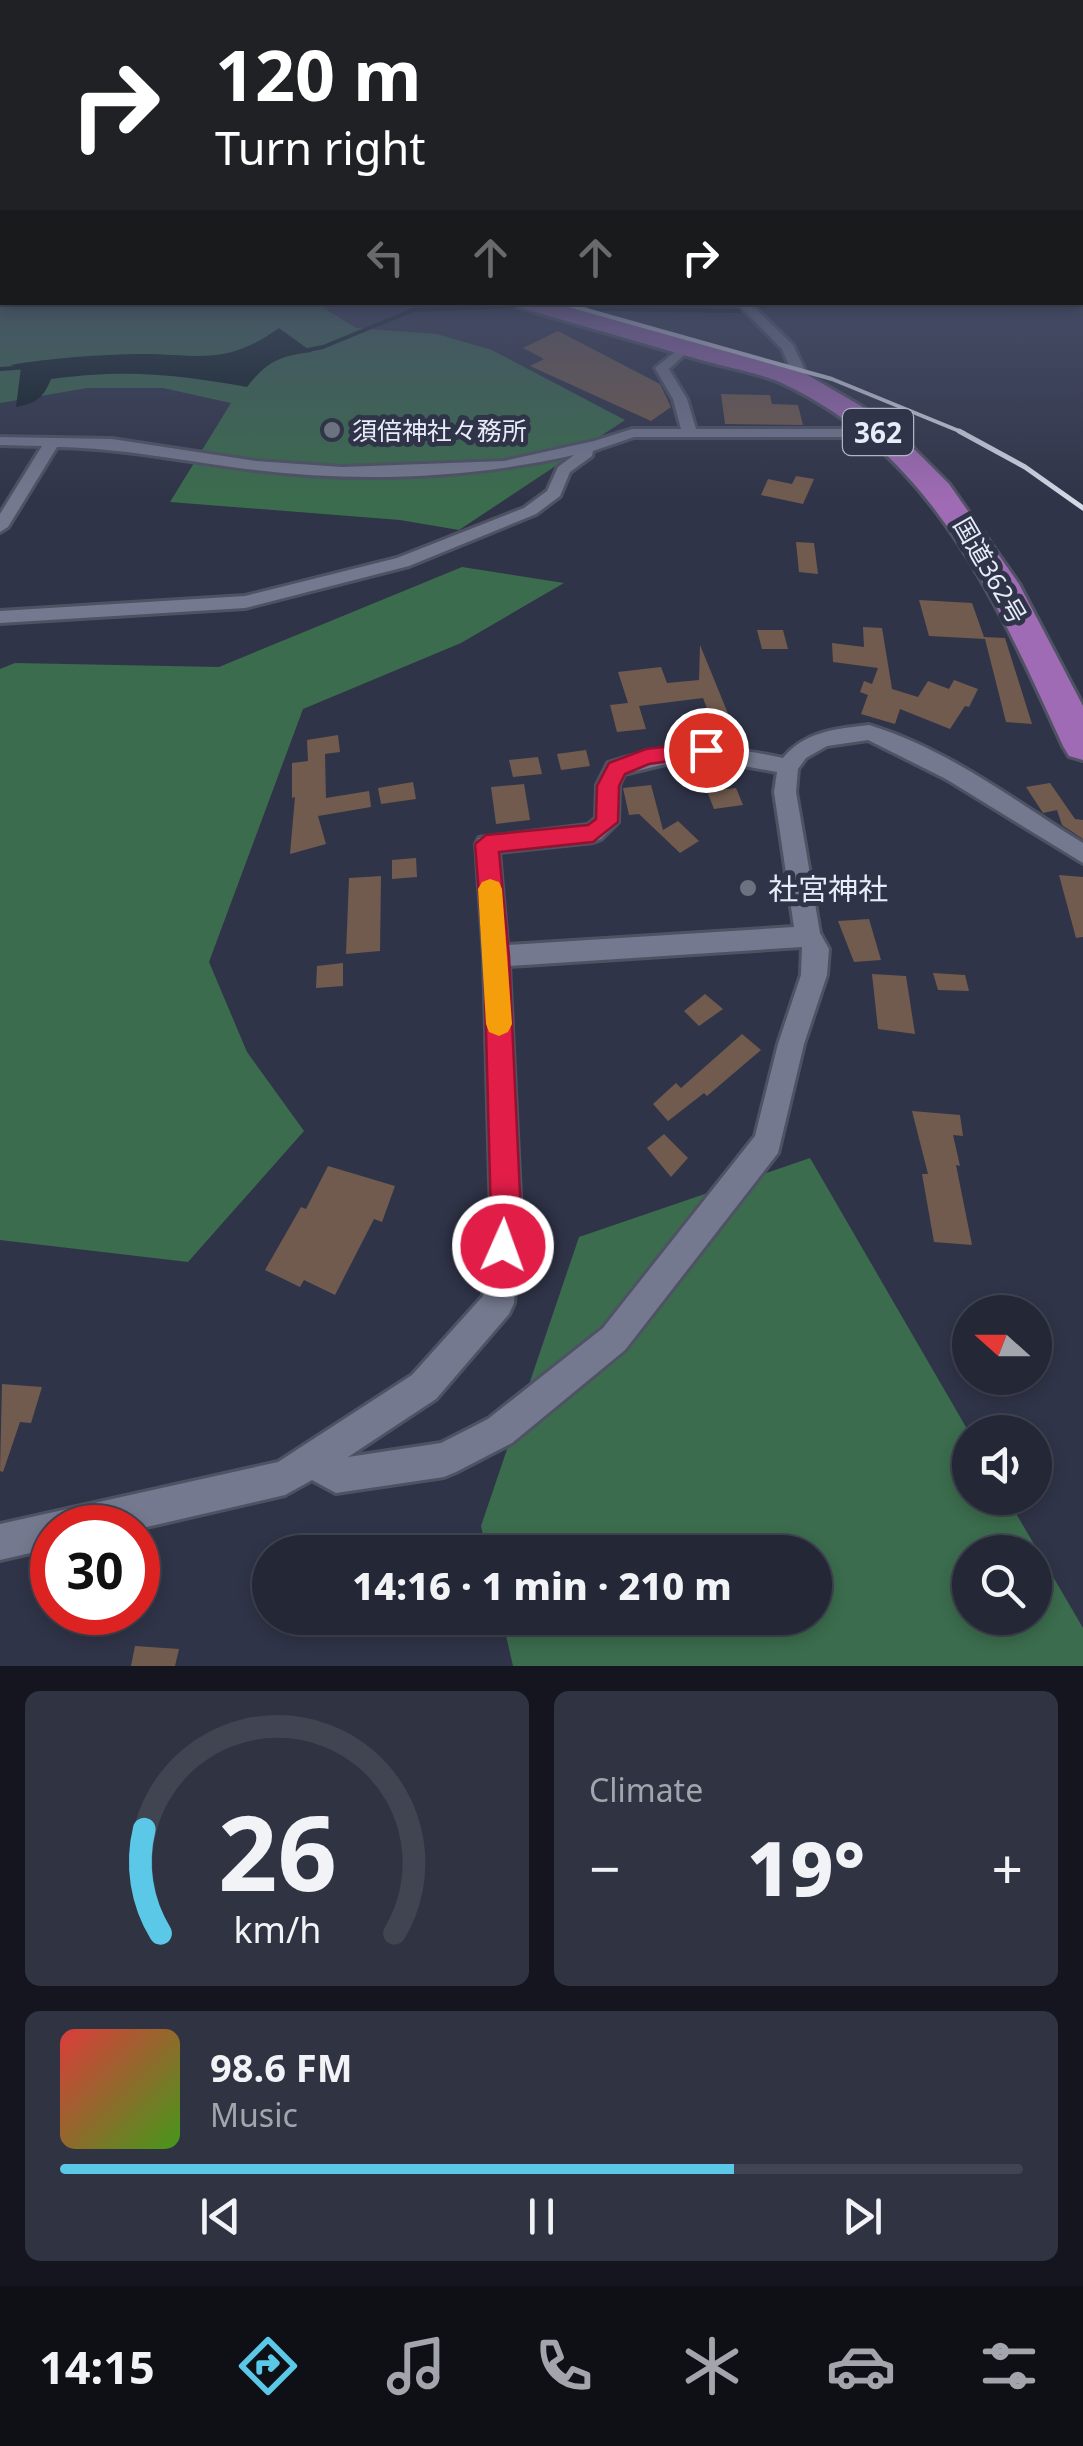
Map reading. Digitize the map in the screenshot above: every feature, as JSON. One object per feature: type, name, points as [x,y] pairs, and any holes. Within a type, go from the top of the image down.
[{"type":"highway","name":"国道362号","points":[[682,346],[795,380],[833,398],[919,468],[961,514],[991,559],[1083,746]]},
{"type":"street","points":[[784,346],[795,357],[799,370],[795,380]]},
{"type":"street","points":[[686,347],[662,368],[680,400],[688,431]]},
{"type":"street","points":[[0,441],[128,444],[307,472],[504,466],[598,445],[632,433],[880,434]]},
{"type":"street","points":[[0,528],[51,444]]},
{"type":"street","points":[[0,617],[244,602],[403,562],[530,511],[554,492],[563,470],[598,445]]},
{"type":"street","points":[[312,1459],[336,1476],[444,1460],[500,1432],[614,1339],[768,1143],[791,1044],[814,975],[817,949],[808,936],[785,792],[788,767],[799,752],[822,738],[869,732],[954,773],[1083,854]]},
{"type":"street","points":[[160,1506],[285,1478],[424,1387],[498,1303],[506,1217],[496,956],[486,844],[593,833],[607,822],[608,786],[616,768],[646,756],[706,750],[788,767]]},
{"type":"street","points":[[496,956],[808,936]]},
{"type":"street","points":[[0,1542],[30,1535]]},
{"type":"green space","points":[[0,346],[477,346],[625,420],[459,530],[400,520],[170,502],[231,403],[163,388],[87,388],[0,403]]},
{"type":"green space","points":[[462,567],[564,583],[461,643],[303,709],[209,962],[247,1052],[304,1131],[188,1262],[0,1240],[0,669],[15,663],[219,667]]},
{"type":"green space","points":[[810,1158],[959,1415],[952,1415],[952,1515],[1017,1515],[1029,1535],[952,1535],[952,1635],[1052,1635],[1052,1575],[1083,1628],[1083,1666],[513,1666],[506,1635],[832,1635],[832,1535],[483,1535],[481,1526],[579,1237]]},
{"type":"shaded area","points":[[303,346],[312,352],[275,361],[247,387],[149,374],[77,376],[51,379],[38,399],[16,407],[21,367],[10,365],[105,355],[210,356],[242,349]]},
{"type":"building","points":[[586,346],[660,384],[671,407],[651,421],[530,366],[544,359],[523,348]]},
{"type":"building","points":[[721,394],[770,395],[772,404],[798,405],[803,425],[725,424]]},
{"type":"building","points":[[796,476],[814,479],[803,504],[761,495],[768,479],[792,484]]},
{"type":"building","points":[[796,542],[814,543],[818,574],[799,572]]},
{"type":"building","points":[[919,600],[972,603],[984,637],[1005,638],[1032,724],[1006,722],[985,639],[929,636]]},
{"type":"building","points":[[863,627],[882,628],[892,689],[918,697],[928,681],[949,689],[954,680],[978,689],[950,729],[900,709],[895,724],[861,714],[868,695],[860,692],[864,681],[872,684],[878,668],[833,662],[832,643],[864,647]]},
{"type":"building","points":[[757,630],[783,630],[788,649],[762,649]]},
{"type":"building","points":[[700,645],[729,716],[711,719],[703,698],[639,706],[646,729],[617,732],[610,705],[628,703],[618,672],[661,667],[667,683],[699,680]]},
{"type":"building","points":[[338,735],[340,752],[325,754],[326,798],[369,791],[371,807],[318,816],[326,844],[290,854],[295,797],[292,798],[292,763],[308,761],[307,740]]},
{"type":"building","points":[[586,750],[590,766],[561,770],[557,754]]},
{"type":"building","points":[[538,757],[542,774],[513,777],[509,760]]},
{"type":"building","points":[[413,782],[416,799],[381,804],[378,788]]},
{"type":"building","points":[[1050,783],[1075,819],[1083,820],[1083,839],[1062,825],[1057,810],[1043,813],[1026,787]]},
{"type":"building","points":[[524,784],[530,820],[496,824],[491,787]]},
{"type":"building","points":[[651,785],[663,830],[678,821],[699,841],[680,853],[639,814],[629,815],[623,788]]},
{"type":"building","points":[[736,788],[743,805],[714,809],[707,791]]},
{"type":"building","points":[[416,858],[417,877],[392,879],[392,860]]},
{"type":"building","points":[[1059,875],[1083,877],[1083,937],[1076,938]]},
{"type":"building","points":[[381,876],[380,951],[346,954],[349,878]]},
{"type":"building","points":[[869,919],[881,960],[854,962],[838,921]]},
{"type":"building","points":[[343,963],[343,986],[316,988],[317,966]]},
{"type":"building","points":[[933,973],[965,975],[969,991],[938,990]]},
{"type":"building","points":[[872,974],[906,976],[915,1034],[878,1029]]},
{"type":"building","points":[[705,994],[723,1009],[699,1026],[684,1011]]},
{"type":"building","points":[[742,1034],[761,1050],[707,1096],[704,1093],[668,1121],[653,1104],[676,1083],[681,1088]]},
{"type":"building","points":[[912,1111],[960,1115],[963,1136],[953,1135],[972,1245],[934,1242],[922,1174],[928,1174]]},
{"type":"building","points":[[664,1134],[688,1158],[671,1177],[647,1148]]},
{"type":"building","points":[[328,1166],[395,1186],[382,1222],[374,1219],[335,1295],[304,1280],[300,1287],[265,1270],[301,1207],[306,1209]]},
{"type":"building","points":[[2,1384],[42,1387],[31,1423],[20,1422],[3,1472],[0,1471]]},
{"type":"building","points":[[135,1646],[179,1649],[175,1666],[131,1666]]},
{"type":"waterway","points":[[271,357],[326,346]]},
{"type":"waterway","points":[[0,369],[29,367]]},
{"type":"railway","points":[[714,346],[832,379],[964,433]]},
{"type":"railway","points":[[959,431],[1025,467],[1083,508]]},
{"type":"slow traffic","points":[[490,889],[499,1024]]},
{"type":"place","name":"須倍神社々務所","points":[[332,430]]},
{"type":"place","name":"社宮神社","points":[[748,888]]},
{"type":"route","points":[[503,1246],[506,1217],[496,956],[486,844],[593,833],[607,822],[608,786],[616,768],[646,756],[706,750]]}]
